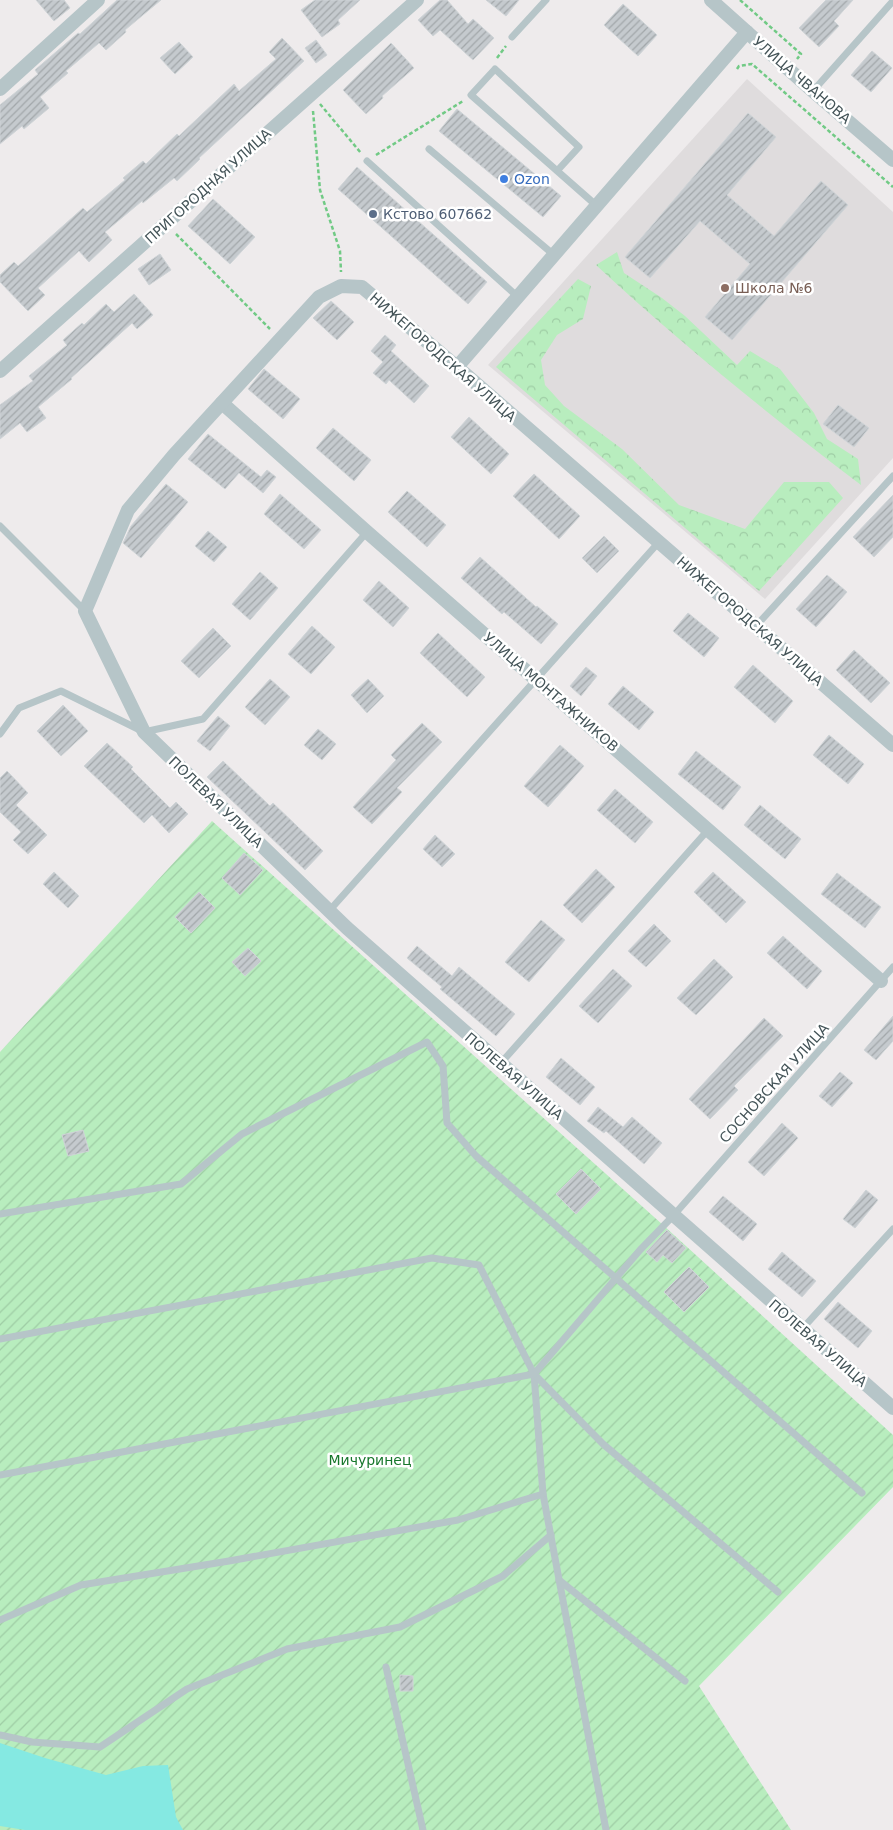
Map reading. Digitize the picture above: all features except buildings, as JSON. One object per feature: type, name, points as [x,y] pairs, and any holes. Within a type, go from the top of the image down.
[{"type":"street","points":[[0,90],[98,0]]},
{"type":"street","name":"ПРИГОРОДНАЯ УЛИЦА","points":[[0,372],[417,0]]},
{"type":"street","name":"УЛИЦА ЧВАНОВА","points":[[711,0],[813,92],[893,160]]},
{"type":"street","points":[[457,367],[747,32]]},
{"type":"street","points":[[144,732],[85,611],[128,510],[174,456],[319,297],[342,286]]},
{"type":"street","name":"НИЖЕГОРОДСКАЯ УЛИЦА","points":[[342,286],[362,287],[893,745]]},
{"type":"street","name":"УЛИЦА МОНТАЖНИКОВ","points":[[222,403],[881,981]]},
{"type":"street","name":"ПОЛЕВАЯ УЛИЦА","points":[[144,732],[329,911],[500,1064],[893,1408]]},
{"type":"lane","points":[[512,37],[546,0]]},
{"type":"lane","points":[[813,92],[893,1]]},
{"type":"lane","points":[[557,171],[579,147],[495,69],[471,95],[557,171],[597,206]]},
{"type":"lane","points":[[429,149],[554,255]]},
{"type":"lane","points":[[367,161],[518,297]]},
{"type":"lane","points":[[756,626],[893,476]]},
{"type":"lane","points":[[0,526],[85,611]]},
{"type":"lane","points":[[0,734],[19,708],[61,691],[144,732],[203,719],[367,532]]},
{"type":"lane","points":[[329,911],[538,680],[659,542]]},
{"type":"lane","points":[[500,1064],[708,830]]},
{"type":"lane","name":"СОСНОВСКАЯ УЛИЦА","points":[[534,1374],[616,1278],[893,967]]},
{"type":"lane","points":[[0,1214],[181,1184],[242,1134],[426,1042],[443,1066],[447,1124],[476,1156],[862,1493]]},
{"type":"lane","points":[[802,1329],[893,1229]]},
{"type":"lane","points":[[0,1339],[432,1258],[479,1265],[534,1374],[603,1444],[778,1592]]},
{"type":"lane","points":[[0,1476],[534,1374]]},
{"type":"lane","points":[[534,1374],[543,1494],[606,1830]]},
{"type":"lane","points":[[0,1620],[81,1585],[458,1520],[543,1494]]},
{"type":"lane","points":[[0,1735],[32,1742],[100,1747],[187,1689],[287,1649],[400,1627],[503,1576],[551,1535]]},
{"type":"lane","points":[[560,1580],[685,1682]]},
{"type":"lane","points":[[386,1667],[423,1830]]},
{"type":"path","points":[[497,59],[512,37]]},
{"type":"path","points":[[752,64],[893,187]]},
{"type":"path","points":[[312,94],[367,161],[471,95]]},
{"type":"path","points":[[312,94],[320,190],[340,250],[342,286]]},
{"type":"path","points":[[166,224],[280,339]]},
{"type":"shaded area","name":"Школа №6","points":[[747,79],[893,212],[893,458],[765,599],[488,365]]},
{"type":"green space","points":[[617,252],[624,273],[685,316],[737,365],[750,351],[780,369],[814,413],[827,439],[858,459],[861,485],[726,378],[596,265]]},
{"type":"green space","points":[[578,279],[591,286],[583,319],[557,335],[541,360],[545,385],[564,406],[622,449],[679,505],[745,529],[784,482],[829,482],[843,498],[759,591],[496,367]]},
{"type":"green space","name":"Мичуринец","points":[[212,821],[663,1225],[893,1435],[893,1487],[699,1686],[791,1830],[0,1830],[0,1052]]},
{"type":"water","points":[[0,1743],[106,1775],[143,1766],[168,1765],[176,1817],[183,1830],[25,1830],[0,1826]]},
{"type":"place","name":"Ozon","points":[[504,179]]},
{"type":"place","name":"Кстово 607662","points":[[373,214]]},
{"type":"place","name":"Школа №6","points":[[725,288]]}]
